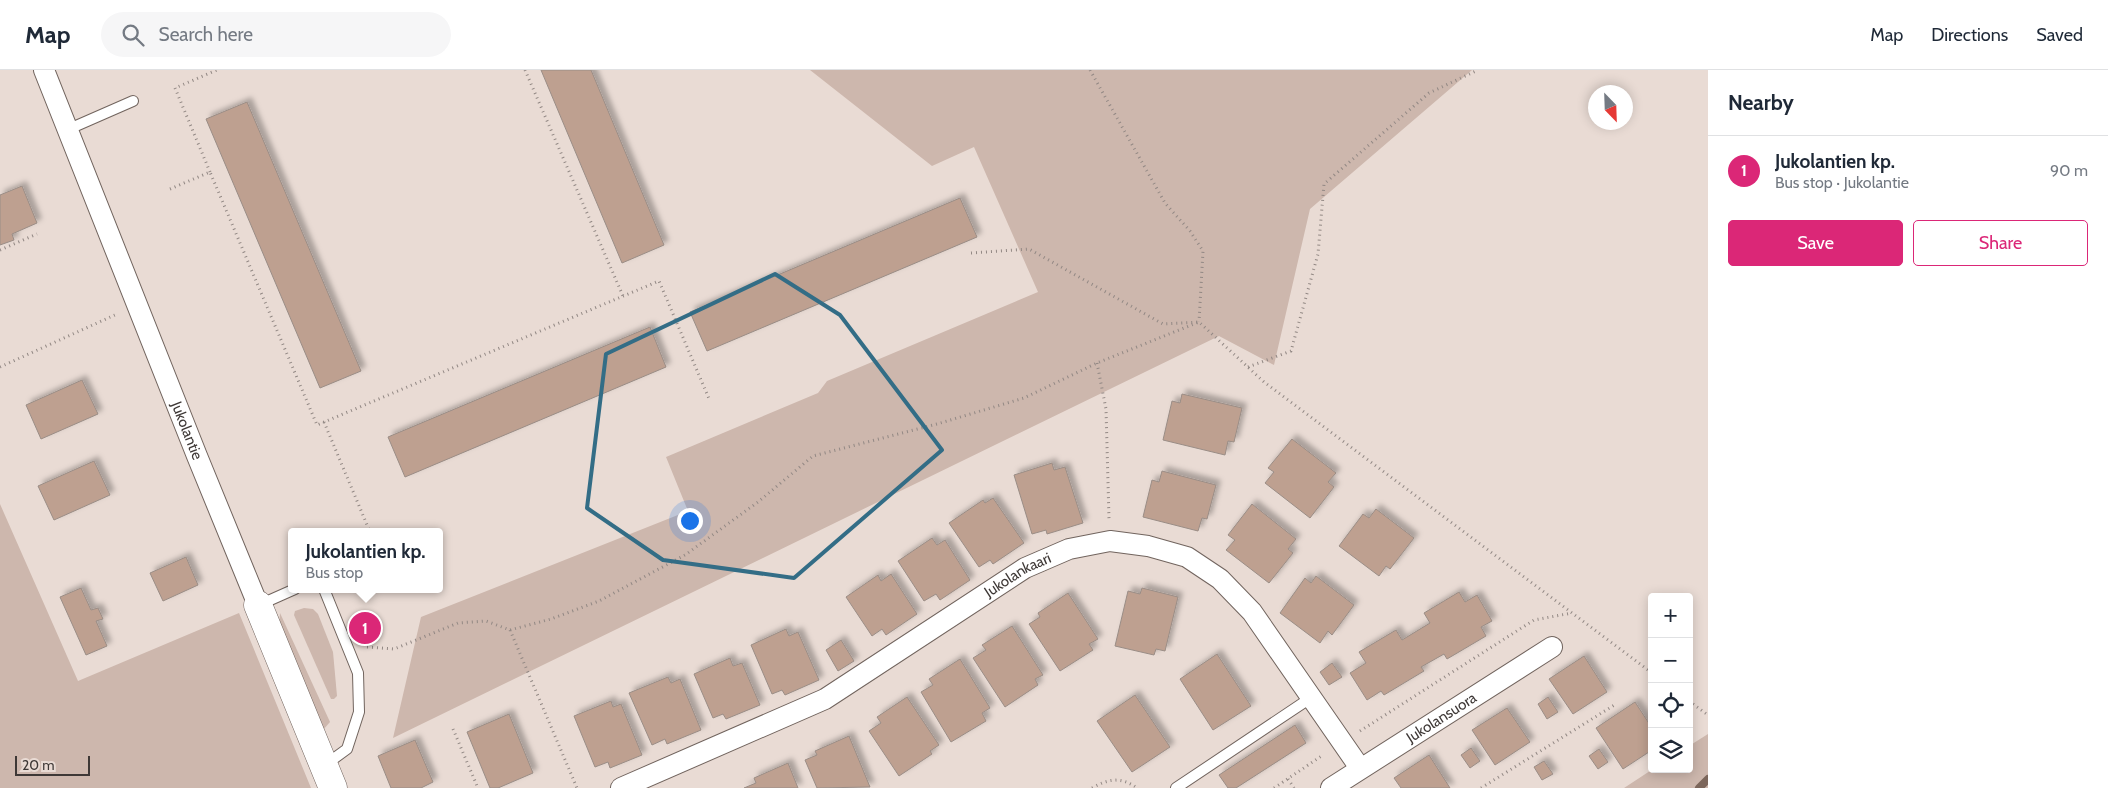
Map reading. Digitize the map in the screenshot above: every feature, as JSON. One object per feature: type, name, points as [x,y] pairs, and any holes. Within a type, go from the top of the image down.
[{"type":"street","name":"Jukolantie","points":[[44,70],[69,129],[197,456],[328,777]]},
{"type":"street","name":"Jukolankaari","points":[[621,788],[825,699],[1025,568],[1069,550],[1110,541],[1148,546],[1187,557],[1220,579],[1252,612],[1312,697],[1342,742],[1355,777]]},
{"type":"street","name":"Jukolansuora","points":[[1331,788],[1355,777],[1552,647]]},
{"type":"lane","points":[[69,129],[133,101]]},
{"type":"lane","points":[[258,605],[288,592]]},
{"type":"lane","points":[[326,593],[358,672],[359,712],[347,749],[328,777]]},
{"type":"lane","points":[[1176,788],[1312,697]]},
{"type":"path","points":[[217,70],[175,88],[317,425],[659,281],[710,401]]},
{"type":"path","points":[[525,70],[623,296]]},
{"type":"path","points":[[1090,70],[1165,202],[1190,231],[1203,251],[1199,322]]},
{"type":"path","points":[[1248,367],[1291,351],[1318,254],[1324,184],[1429,93],[1478,70]]},
{"type":"path","points":[[170,189],[210,172]]},
{"type":"path","points":[[0,250],[37,234]]},
{"type":"path","points":[[972,253],[1029,249],[1163,324],[1199,322],[1264,382],[1648,670]]},
{"type":"path","points":[[0,367],[138,304]]},
{"type":"path","points":[[350,650],[368,647],[394,649],[458,623],[486,621],[510,630],[551,619],[599,601],[685,556],[758,502],[813,456],[937,424],[1024,398],[1097,363],[1199,322]]},
{"type":"path","points":[[1097,363],[1106,408],[1110,541]]},
{"type":"path","points":[[324,422],[368,528]]},
{"type":"path","points":[[1274,788],[1342,742],[1534,620],[1572,613]]},
{"type":"path","points":[[510,630],[577,788]]},
{"type":"path","points":[[1480,788],[1616,704]]},
{"type":"path","points":[[1693,704],[1708,715]]},
{"type":"path","points":[[453,729],[478,788]]},
{"type":"path","points":[[1092,788],[1112,779],[1126,780],[1137,788]]},
{"type":"path","points":[[1288,779],[1294,788]]},
{"type":"highlighted area","points":[[775,274],[840,315],[942,450],[794,578],[663,560],[587,508],[606,354]]},
{"type":"shaded area","points":[[810,70],[1472,70],[1310,209],[1274,365],[1219,336],[393,738],[421,617],[688,511],[666,457],[818,393],[827,381],[1038,292],[974,147],[932,166]]},
{"type":"shaded area","points":[[0,504],[78,681],[239,613],[311,788],[0,788]]},
{"type":"shaded area","points":[[304,608],[313,609],[318,614],[333,652],[337,696],[334,699],[331,699],[294,615],[295,611]]},
{"type":"shaded area","points":[[280,613],[330,722],[323,730],[279,627]]},
{"type":"shaded area","points":[[1708,734],[1708,788],[1624,788],[1648,772],[1693,773],[1693,743]]},
{"type":"building","points":[[541,70],[591,70],[664,245],[622,263]]},
{"type":"building","points":[[247,102],[361,371],[320,388],[206,119]]},
{"type":"building","points":[[22,186],[37,223],[12,234],[14,240],[0,245],[0,195]]},
{"type":"building","points":[[960,198],[977,237],[707,351],[690,312]]},
{"type":"building","points":[[650,327],[666,367],[405,477],[388,437]]},
{"type":"building","points":[[82,380],[98,414],[41,439],[26,405]]},
{"type":"building","points":[[1182,394],[1242,408],[1234,442],[1228,441],[1225,455],[1163,440],[1172,401],[1180,403]]},
{"type":"building","points":[[1292,439],[1336,473],[1328,482],[1334,487],[1310,518],[1265,483],[1274,472],[1268,468]]},
{"type":"building","points":[[94,461],[110,495],[54,520],[38,486]]},
{"type":"building","points":[[1052,463],[1054,470],[1065,467],[1083,523],[1047,534],[1046,530],[1032,534],[1014,475]]},
{"type":"building","points":[[1162,471],[1216,485],[1207,519],[1202,518],[1198,531],[1143,517],[1152,480],[1159,482]]},
{"type":"building","points":[[993,498],[1024,543],[993,564],[990,560],[979,567],[949,523],[983,500],[985,503]]},
{"type":"building","points":[[1252,504],[1296,539],[1288,549],[1293,553],[1269,583],[1226,550],[1235,540],[1228,535]]},
{"type":"building","points":[[1376,509],[1414,538],[1390,569],[1386,566],[1379,576],[1339,546],[1363,514],[1369,518]]},
{"type":"building","points":[[932,538],[937,545],[945,540],[970,580],[940,600],[936,594],[924,601],[898,561]]},
{"type":"building","points":[[186,557],[198,585],[163,601],[150,573]]},
{"type":"building","points":[[891,574],[917,614],[886,635],[882,629],[872,636],[846,597],[878,575],[881,581]]},
{"type":"building","points":[[1316,576],[1354,605],[1332,635],[1328,631],[1320,643],[1280,613],[1305,578],[1311,583]]},
{"type":"building","points":[[81,588],[91,610],[98,608],[103,619],[96,621],[107,646],[86,655],[60,597]]},
{"type":"building","points":[[1142,588],[1178,597],[1165,651],[1156,649],[1154,655],[1115,646],[1128,591],[1140,594]]},
{"type":"building","points":[[1459,592],[1465,602],[1477,595],[1492,621],[1481,627],[1486,636],[1447,659],[1444,654],[1421,667],[1424,671],[1384,695],[1381,691],[1367,700],[1350,673],[1366,663],[1359,652],[1396,630],[1402,640],[1430,623],[1424,613]]},
{"type":"building","points":[[1068,593],[1098,639],[1089,644],[1093,650],[1060,671],[1029,624],[1040,617],[1038,613]]},
{"type":"building","points":[[366,620],[371,632],[365,634],[360,623]]},
{"type":"building","points":[[1012,626],[1043,675],[1035,679],[1038,685],[1005,707],[973,658],[986,650],[982,645]]},
{"type":"building","points":[[786,629],[789,636],[798,632],[819,680],[785,695],[782,690],[772,694],[751,645]]},
{"type":"building","points":[[841,640],[854,661],[838,671],[826,650]]},
{"type":"building","points":[[1217,654],[1251,706],[1213,730],[1180,679]]},
{"type":"building","points":[[1584,656],[1607,692],[1573,714],[1549,679]]},
{"type":"building","points":[[730,658],[733,666],[742,663],[760,705],[726,719],[723,714],[713,718],[694,674]]},
{"type":"building","points":[[960,659],[990,708],[982,713],[986,721],[951,742],[921,692],[933,685],[929,679]]},
{"type":"building","points":[[1332,663],[1342,677],[1329,685],[1320,672]]},
{"type":"building","points":[[668,677],[671,683],[680,679],[701,730],[667,744],[665,739],[652,745],[629,693]]},
{"type":"building","points":[[1135,695],[1170,747],[1132,772],[1097,721]]},
{"type":"building","points":[[907,697],[939,745],[930,751],[932,754],[899,776],[869,731],[881,723],[877,717]]},
{"type":"building","points":[[1548,697],[1558,712],[1547,719],[1538,704]]},
{"type":"building","points":[[611,701],[613,707],[621,704],[642,755],[610,768],[608,762],[595,767],[574,716]]},
{"type":"building","points":[[1635,702],[1648,722],[1648,753],[1623,769],[1596,728]]},
{"type":"building","points":[[1507,708],[1530,742],[1495,765],[1472,730]]},
{"type":"building","points":[[509,714],[533,773],[498,788],[490,788],[467,732]]},
{"type":"building","points":[[1295,725],[1306,743],[1236,788],[1228,788],[1219,775]]},
{"type":"building","points":[[849,736],[870,787],[817,788],[805,760],[817,755],[815,751]]},
{"type":"building","points":[[415,740],[433,782],[421,788],[391,788],[378,756]]},
{"type":"building","points":[[1471,748],[1480,761],[1470,768],[1461,755]]},
{"type":"building","points":[[1599,749],[1608,762],[1598,769],[1589,756]]},
{"type":"building","points":[[1429,755],[1450,788],[1401,788],[1394,778]]},
{"type":"building","points":[[1544,761],[1553,774],[1542,780],[1534,767]]},
{"type":"building","points":[[788,763],[798,788],[744,788],[756,783],[754,778]]},
{"type":"waterway","points":[[1699,788],[1708,779]]},
{"type":"place","name":"Jukolantien kp.","points":[[365,628]]}]
